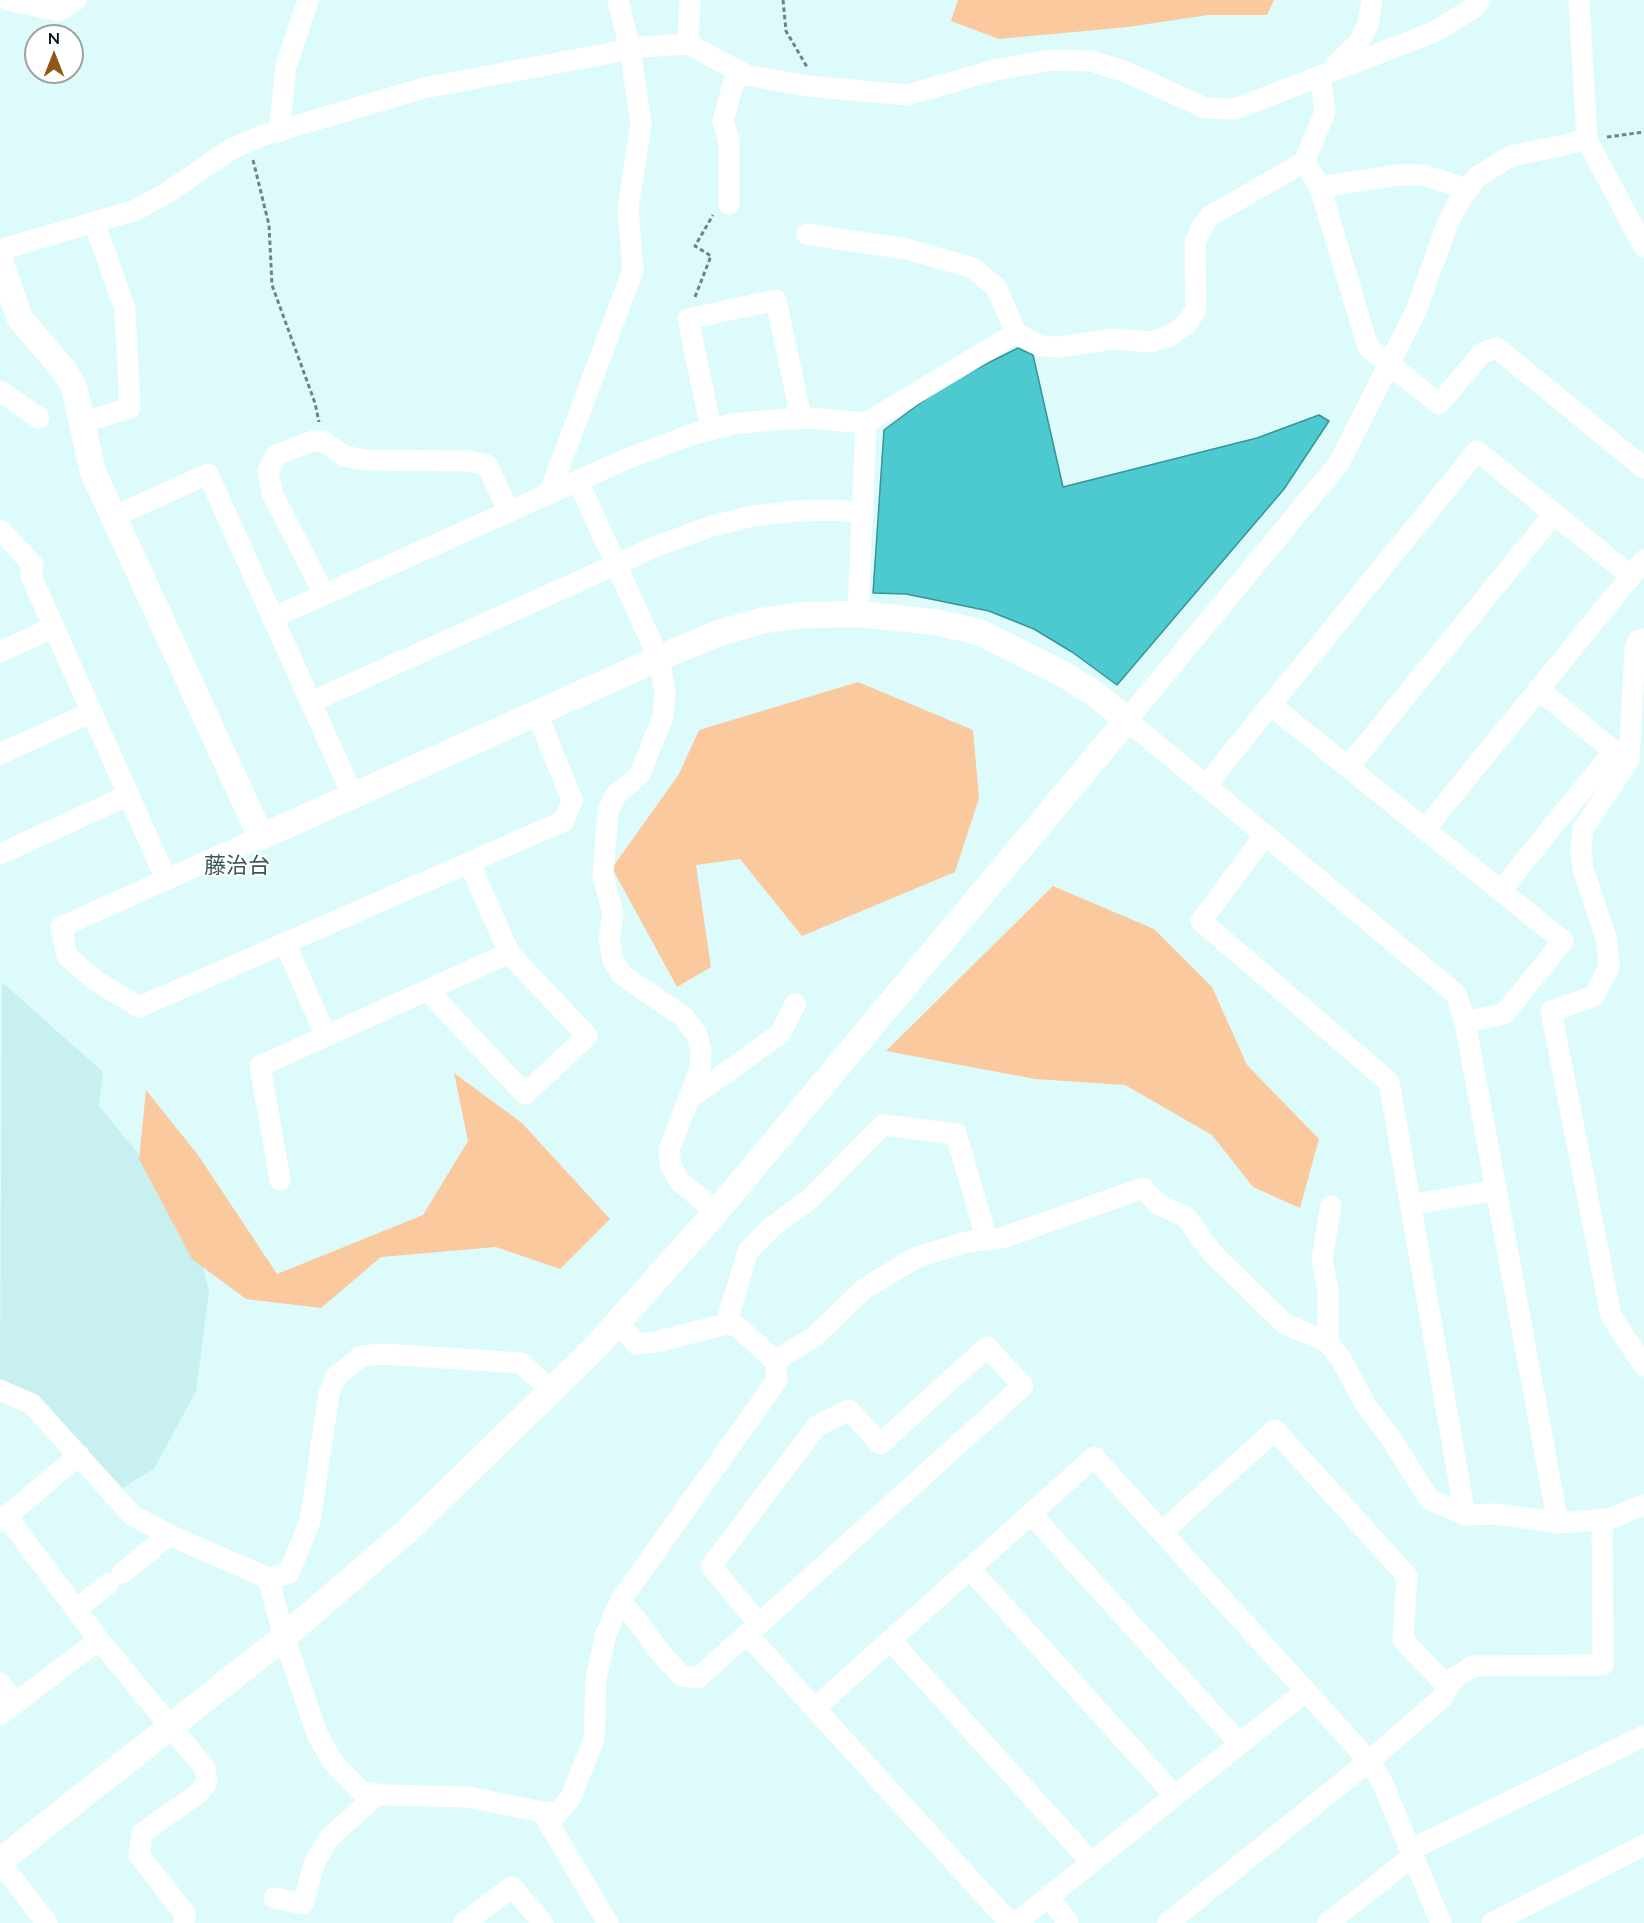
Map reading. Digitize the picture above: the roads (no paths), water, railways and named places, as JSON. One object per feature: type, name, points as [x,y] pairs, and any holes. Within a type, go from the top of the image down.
[{"type":"street","points":[[8,0],[58,11],[76,0]]},
{"type":"street","points":[[279,132],[286,67],[308,0]]},
{"type":"street","points":[[549,494],[633,270],[628,209],[641,123],[630,49],[618,0]]},
{"type":"street","points":[[688,44],[690,0]]},
{"type":"street","points":[[807,234],[906,249],[973,268],[996,287],[1016,333],[1040,346],[1059,347],[1113,339],[1151,342],[1170,336],[1187,323],[1196,310],[1195,244],[1200,230],[1210,216],[1304,162],[1324,112],[1324,74],[1359,42],[1368,24],[1372,0]]},
{"type":"street","points":[[0,250],[136,210],[167,193],[231,149],[249,141],[424,88],[630,49],[688,44],[746,75],[818,87],[907,95],[994,70],[1050,60],[1091,61],[1126,72],[1205,108],[1235,109],[1434,32],[1480,0]]},
{"type":"street","points":[[1579,0],[1587,140],[1644,247]]},
{"type":"street","points":[[729,204],[729,142],[723,121],[737,70]]},
{"type":"street","points":[[47,1923],[0,1862],[284,1637],[407,1531],[595,1348],[716,1211],[1339,463],[1416,311],[1447,225],[1477,177],[1511,156],[1587,140]]},
{"type":"street","points":[[1304,162],[1320,187],[1368,347],[1439,404],[1482,353],[1497,348],[1644,468]]},
{"type":"street","points":[[1320,187],[1398,175],[1415,175],[1449,181],[1468,189]]},
{"type":"street","points":[[82,423],[130,408],[125,309],[94,222]]},
{"type":"street","points":[[0,261],[20,319],[64,370],[74,387],[93,472],[261,837]]},
{"type":"street","points":[[711,429],[688,319],[776,300],[801,418]]},
{"type":"street","points":[[272,618],[624,460],[711,429],[733,424],[801,418],[866,423],[1016,333]]},
{"type":"street","points":[[0,391],[39,418]]},
{"type":"street","points":[[858,614],[866,423]]},
{"type":"street","points":[[324,594],[272,493],[268,471],[276,455],[313,441],[323,441],[344,456],[365,460],[468,461],[487,465],[509,512]]},
{"type":"street","points":[[1205,786],[1477,452],[1554,514],[1637,568],[1425,829]]},
{"type":"street","points":[[113,517],[208,474],[353,796]]},
{"type":"street","points":[[578,481],[659,659],[665,692],[663,716],[640,774],[614,797],[608,812],[603,876],[613,913],[609,940],[613,960],[622,975],[684,1017],[697,1035],[701,1051],[700,1069],[669,1150],[671,1166],[680,1182],[716,1211]]},
{"type":"street","points":[[310,702],[616,565],[701,530],[753,516],[836,510],[862,513]]},
{"type":"street","points":[[1348,767],[1554,514]]},
{"type":"street","points":[[0,530],[33,565],[31,576],[166,879]]},
{"type":"street","points":[[537,714],[572,800],[564,821],[139,1007],[96,981],[68,956],[61,927],[166,879],[719,633],[761,621],[802,615],[858,614],[935,622],[980,632],[1065,675],[1095,694],[1456,994],[1465,1022],[1558,1523]]},
{"type":"street","points":[[0,652],[54,627]]},
{"type":"street","points":[[1644,639],[1638,641],[1635,649],[1629,760],[1583,829],[1581,850],[1583,869],[1607,941],[1609,967],[1594,996],[1551,1011],[1611,1316],[1644,1365]]},
{"type":"street","points":[[1501,890],[1614,751],[1538,689]]},
{"type":"street","points":[[1271,705],[1563,941],[1503,1014],[1465,1022]]},
{"type":"street","points":[[0,754],[92,712]]},
{"type":"street","points":[[0,854],[129,795]]},
{"type":"street","points":[[1265,835],[1200,921],[1389,1082],[1465,1515]]},
{"type":"street","points":[[427,990],[525,1094],[587,1036],[509,953],[470,862]]},
{"type":"street","points":[[285,943],[326,1036]]},
{"type":"street","points":[[280,1179],[260,1066],[509,953]]},
{"type":"street","points":[[688,1099],[780,1034],[795,1004]]},
{"type":"street","points":[[726,1324],[748,1251],[772,1227],[810,1199],[883,1125],[956,1134],[987,1240]]},
{"type":"street","points":[[775,1361],[814,1337],[864,1289],[915,1258],[966,1242],[1002,1238],[1143,1188],[1158,1204],[1186,1217],[1213,1254],[1285,1324],[1328,1342],[1341,1359],[1365,1404],[1390,1437],[1429,1499],[1465,1515],[1497,1514],[1558,1523],[1602,1519],[1644,1505]]},
{"type":"street","points":[[1411,1205],[1496,1190]]},
{"type":"street","points":[[1328,1342],[1328,1292],[1322,1259],[1331,1206]]},
{"type":"street","points":[[268,1578],[284,1637],[323,1745],[333,1762],[361,1791],[378,1794],[468,1797],[542,1812],[558,1813],[571,1797],[594,1739],[596,1678],[606,1634],[621,1600],[777,1380],[775,1361],[737,1326],[726,1324],[656,1342],[636,1344],[616,1322]]},
{"type":"street","points":[[621,1600],[664,1658],[682,1676],[698,1678],[753,1629],[1023,1386],[987,1347],[880,1444],[849,1410],[817,1426],[711,1566],[753,1629],[815,1708],[1010,1923]]},
{"type":"street","points":[[0,1390],[32,1404],[132,1515],[268,1578],[288,1572],[310,1521],[329,1394],[335,1378],[361,1356],[383,1354],[521,1363],[551,1390]]},
{"type":"street","points":[[1162,1532],[1275,1430],[1407,1576],[1403,1641],[1448,1687]]},
{"type":"street","points":[[79,1455],[4,1520],[205,1768],[207,1782],[199,1793],[142,1833],[139,1855],[185,1914],[184,1923]]},
{"type":"street","points":[[815,1708],[1094,1458],[1369,1761],[1382,1782],[1440,1923]]},
{"type":"street","points":[[1031,1514],[1240,1744]]},
{"type":"street","points":[[1168,1923],[1369,1761],[1442,1698],[1454,1677],[1473,1666],[1603,1665],[1602,1519]]},
{"type":"street","points":[[76,1609],[170,1534]]},
{"type":"street","points":[[970,1569],[1175,1796]]},
{"type":"street","points":[[0,1683],[8,1709],[99,1640]]},
{"type":"street","points":[[890,1641],[1092,1863]]},
{"type":"street","points":[[1016,1923],[1306,1691]]},
{"type":"street","points":[[1328,1923],[1411,1853],[1644,1736]]},
{"type":"street","points":[[274,1898],[303,1904],[315,1861],[330,1837],[378,1794]]},
{"type":"street","points":[[542,1812],[608,1923]]},
{"type":"street","points":[[1492,1923],[1644,1845]]},
{"type":"street","points":[[464,1923],[512,1887],[543,1923]]},
{"type":"street","points":[[1048,1897],[1068,1923]]},
{"type":"water","points":[[1018,348],[1033,355],[1063,487],[1257,438],[1319,415],[1329,421],[1284,489],[1117,685],[1072,652],[1034,629],[989,611],[906,594],[873,593],[884,430],[946,384]]},
{"type":"district","name":"藤治台","points":[[237,866]]}]
